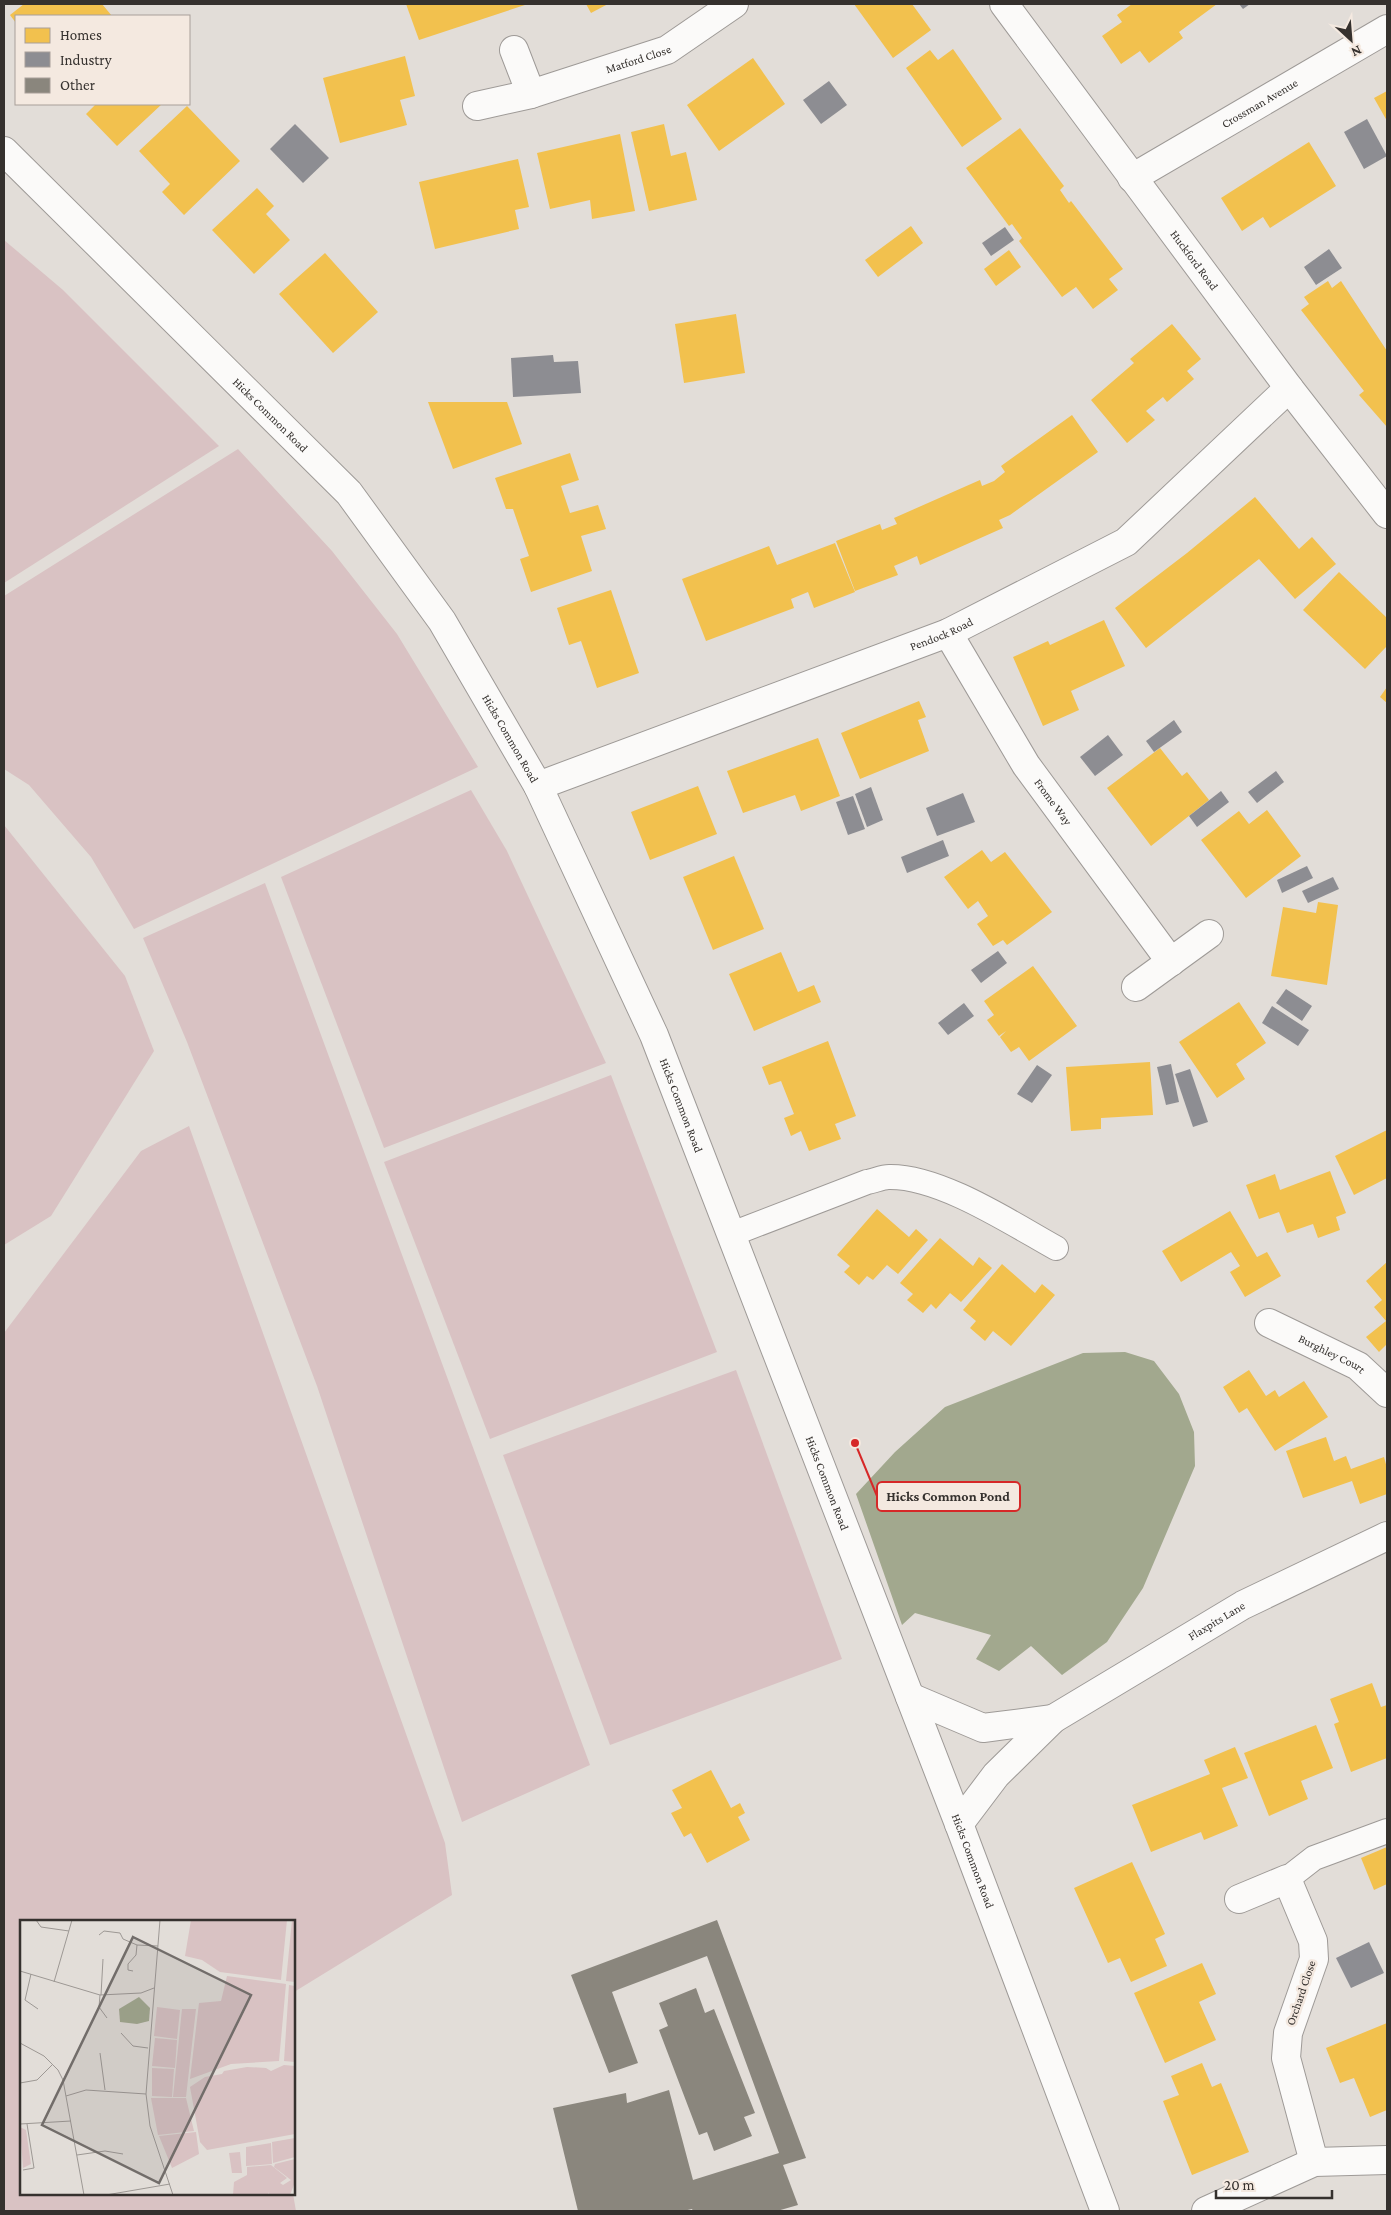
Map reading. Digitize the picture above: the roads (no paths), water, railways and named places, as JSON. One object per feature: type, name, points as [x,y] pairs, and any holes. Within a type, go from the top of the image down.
[{"type":"street","name":"Matford Close","points":[[477,106],[531,94],[667,50],[734,4]]},
{"type":"street","name":"Huckford Road","points":[[1004,4],[1288,388],[1387,514]]},
{"type":"street","name":"Crossman Avenue","points":[[1132,178],[1387,30]]},
{"type":"street","points":[[514,50],[531,94]]},
{"type":"street","name":"Hicks Common Road","points":[[4,151],[348,493],[442,621],[538,786],[654,1034],[959,1824],[1104,2211]]},
{"type":"street","name":"Pendock Road","points":[[538,786],[948,633],[1126,542],[1288,388]]},
{"type":"street","name":"Frome Way","points":[[948,633],[1026,765],[1171,962]]},
{"type":"street","points":[[1136,987],[1209,934]]},
{"type":"street","name":"Burghley Court","points":[[1269,1323],[1358,1366],[1387,1393]]},
{"type":"street","name":"Flaxpits Lane","points":[[959,1824],[996,1775],[1053,1718],[1243,1605],[1387,1536]]},
{"type":"street","name":"Flaxpits Lane","points":[[910,1697],[983,1728],[1053,1718]]},
{"type":"street","points":[[1239,1899],[1287,1878]]},
{"type":"street","name":"Orchard Close","points":[[1287,1878],[1313,1941],[1314,1959],[1288,2032],[1286,2058],[1314,2162]]},
{"type":"street","points":[[1206,2211],[1314,2162],[1387,2160]]},
{"type":"lane","points":[[732,1234],[866,1182],[888,1177],[909,1179],[946,1190],[1056,1248]]},
{"type":"lane","points":[[1287,1878],[1314,1858],[1387,1831]]},
{"type":"place","name":"Hicks Common Pond","points":[[855,1443]]}]
